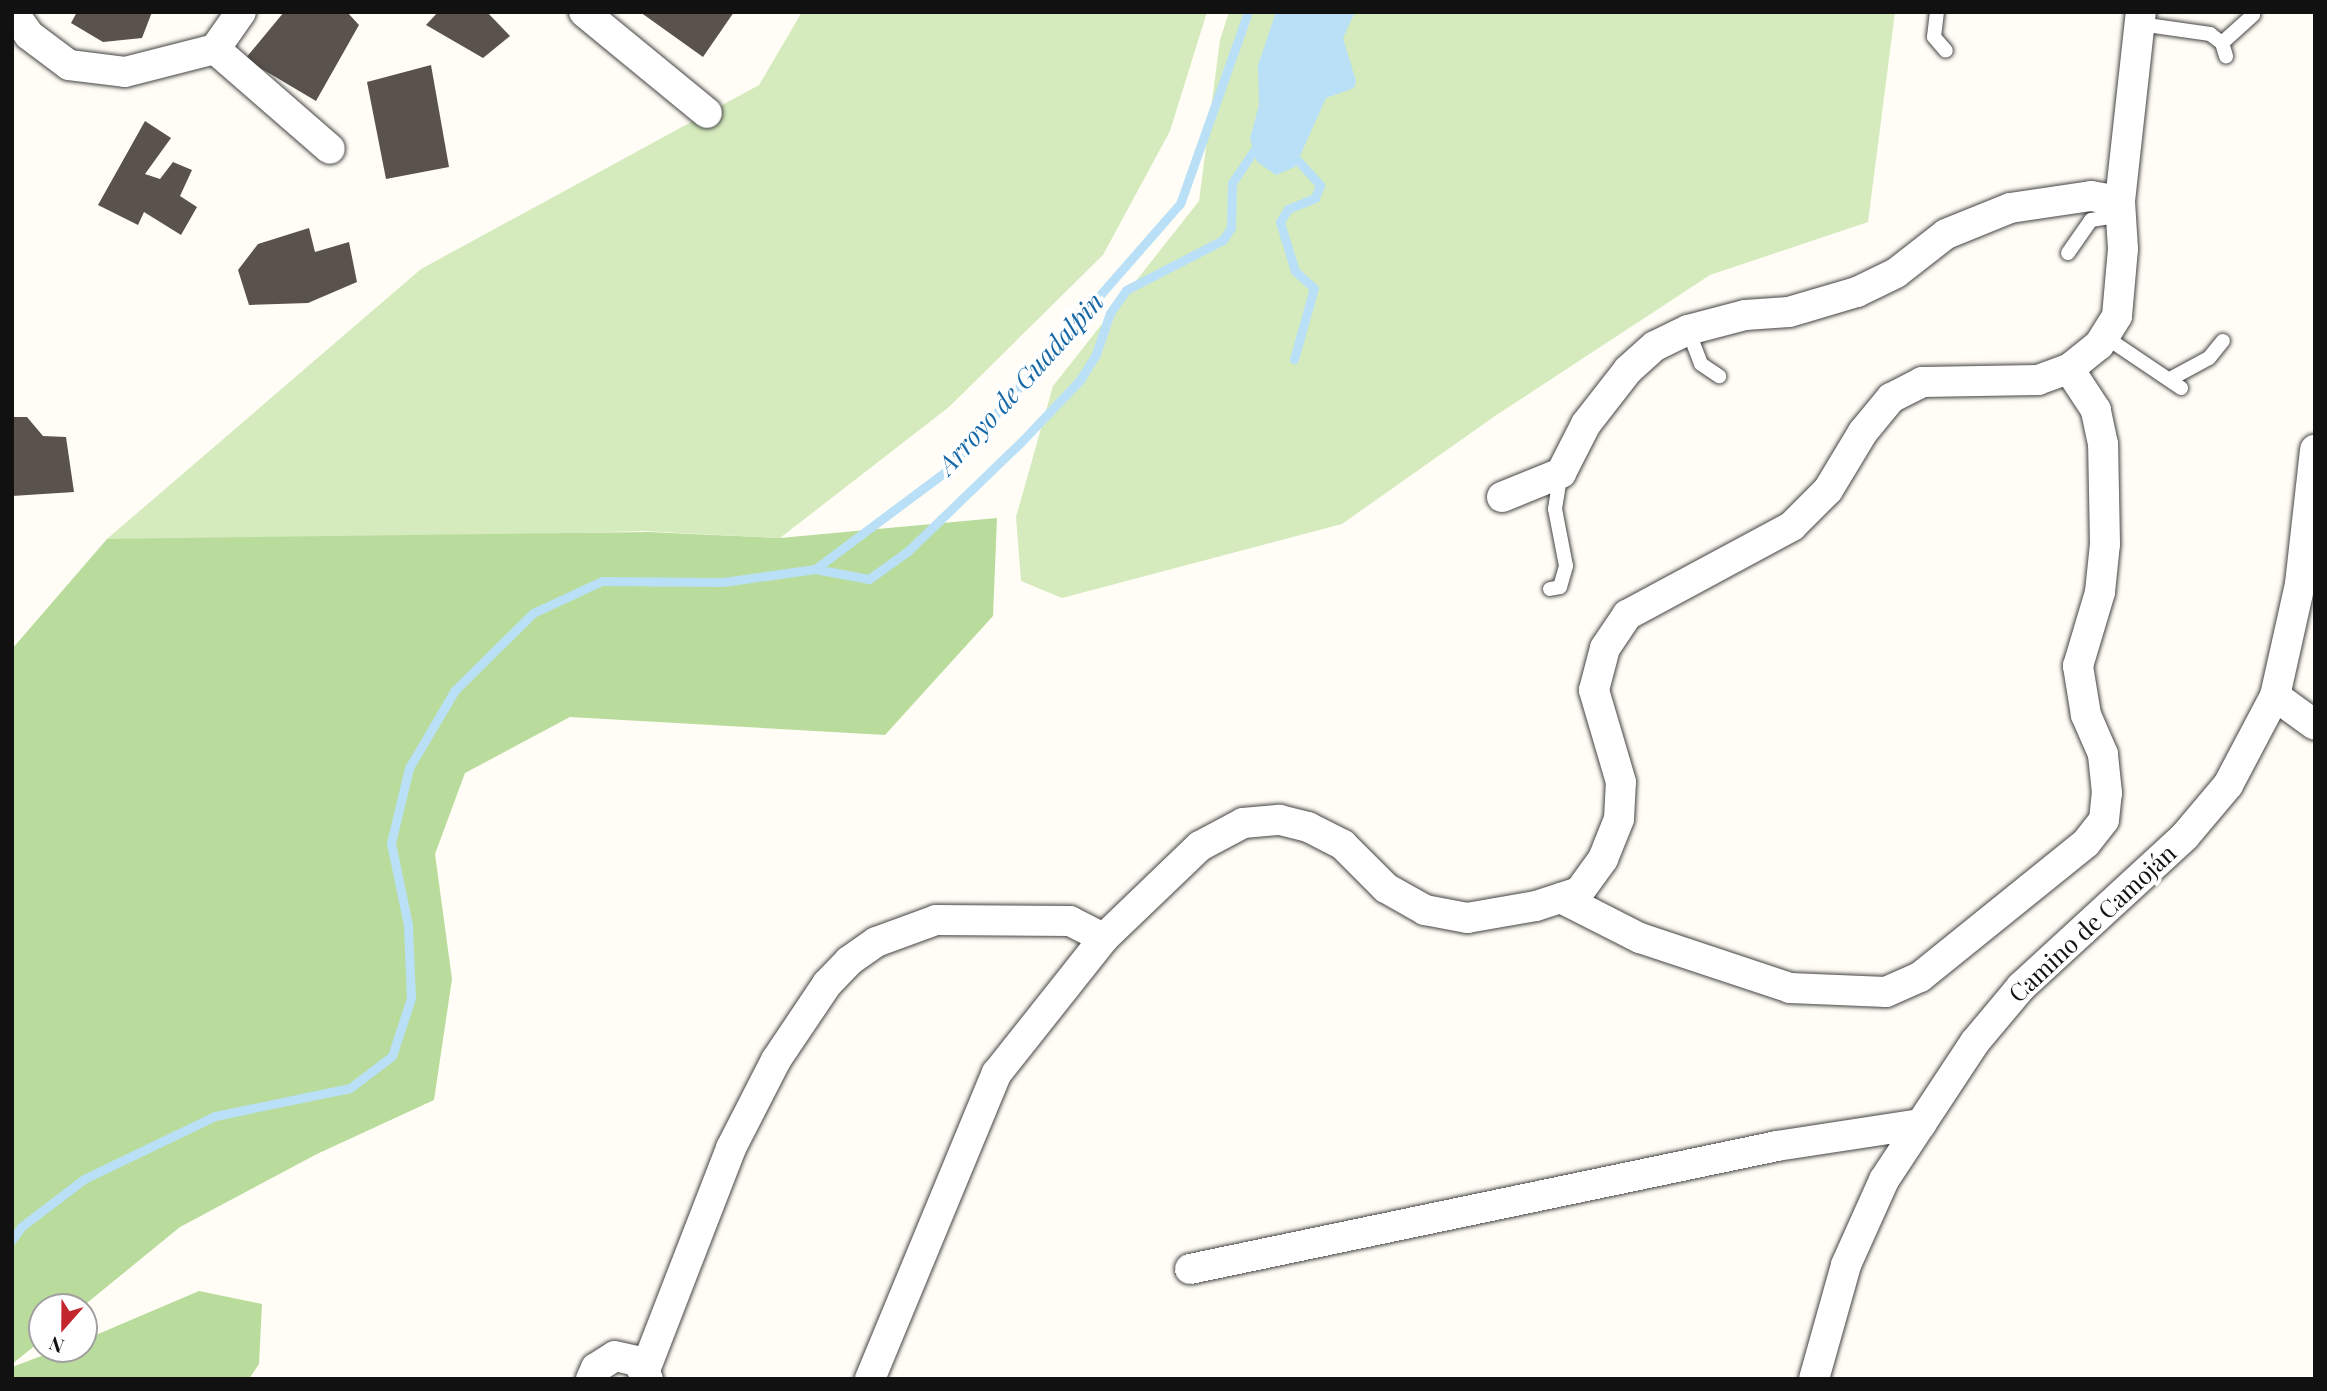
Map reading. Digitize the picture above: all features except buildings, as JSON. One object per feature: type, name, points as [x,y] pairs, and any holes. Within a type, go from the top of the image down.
[{"type":"street","points":[[13,12],[29,35],[69,65],[125,72],[215,49],[241,12]]},
{"type":"street","points":[[584,12],[707,113]]},
{"type":"street","points":[[870,1379],[997,1073],[1104,938],[1200,846],[1243,822],[1280,820],[1308,827],[1343,845],[1386,888],[1425,910],[1467,918],[1579,892],[1603,859],[1619,818],[1621,782],[1594,690],[1605,648],[1627,615],[1792,526],[1828,490],[1863,432],[1891,398],[1922,382],[2038,380],[2069,369],[2104,336],[2117,316],[2123,249],[2120,208],[2140,18]]},
{"type":"street","points":[[215,49],[330,149]]},
{"type":"street","points":[[1502,497],[1570,466],[1587,424],[1628,370],[1655,346],[1688,330],[1745,315],[1788,312],[1857,292],[1896,273],[1946,234],[2010,208],[2091,196],[2120,208]]},
{"type":"street","points":[[1561,898],[1640,938],[1777,984],[1886,992],[1920,977],[2086,843],[2104,820],[2107,793],[2103,754],[2086,715],[2078,666],[2100,592],[2105,544],[2103,444],[2096,410],[2069,369]]},
{"type":"street","name":"Camino de Camoján","points":[[1814,1379],[1846,1265],[1884,1180],[1975,1042],[2021,987],[2185,836],[2228,785],[2275,696],[2300,584],[2315,450]]},
{"type":"street","points":[[2275,696],[2315,725]]},
{"type":"street","points":[[591,1379],[596,1368],[615,1356],[627,1356],[647,1374],[731,1148],[776,1060],[827,984],[849,961],[876,942],[936,920],[1070,921],[1104,938]]},
{"type":"street","points":[[1190,1269],[1777,1146],[1921,1124]]},
{"type":"lane","points":[[1937,12],[1934,37],[1946,51]]},
{"type":"lane","points":[[2140,18],[2203,32],[2224,49],[2253,15]]},
{"type":"lane","points":[[2068,253],[2091,220],[2120,208]]},
{"type":"lane","points":[[1688,330],[1700,364],[1719,376]]},
{"type":"lane","points":[[2104,336],[2177,383],[2215,354],[2223,341]]},
{"type":"lane","points":[[1550,589],[1560,587],[1566,566],[1555,509],[1570,466]]},
{"type":"green space","points":[[802,12],[1207,12],[1170,131],[1103,255],[949,407],[780,538],[642,531],[370,539],[107,539],[421,269],[759,85]]},
{"type":"green space","points":[[1229,12],[1895,12],[1868,222],[1710,275],[1495,416],[1342,524],[1062,598],[1021,581],[1016,517],[1053,386],[1199,201],[1220,40]]},
{"type":"green space","points":[[997,518],[993,616],[885,735],[570,717],[465,773],[435,854],[452,979],[434,1100],[317,1154],[180,1227],[98,1294],[28,1293],[28,1351],[12,1364],[12,649],[107,539],[649,532],[780,538]]},
{"type":"green space","points":[[199,1291],[262,1304],[259,1364],[249,1379],[12,1379],[12,1367],[28,1361],[98,1363],[98,1334]]},
{"type":"water","points":[[1276,12],[1355,12],[1343,38],[1356,81],[1354,88],[1326,98],[1295,167],[1276,175],[1257,162],[1250,138],[1259,105],[1258,65]]},
{"type":"waterway","name":"Arroyo de Guadalpin","points":[[12,1240],[21,1227],[84,1179],[215,1116],[350,1088],[392,1056],[411,998],[408,925],[391,843],[409,768],[455,690],[533,613],[602,581],[723,582],[815,569],[945,472],[1180,204],[1248,12]]},
{"type":"waterway","points":[[815,569],[869,579],[908,551],[1021,442],[1080,380],[1096,354],[1110,313],[1126,290],[1223,240],[1231,227],[1232,183],[1259,143]]},
{"type":"waterway","points":[[1290,152],[1320,185],[1315,198],[1288,209],[1280,222],[1295,271],[1314,288],[1294,359]]}]
